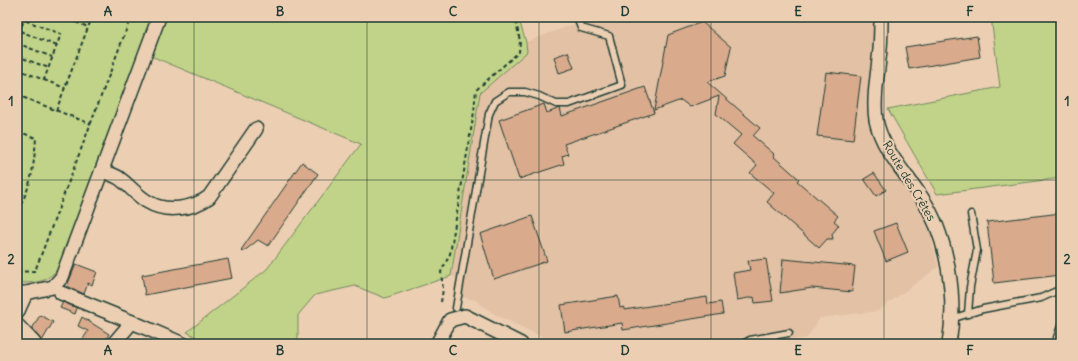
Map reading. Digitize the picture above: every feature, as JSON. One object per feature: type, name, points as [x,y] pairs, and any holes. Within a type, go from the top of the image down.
[{"type":"street","points":[[57,290],[159,17]]},
{"type":"street","name":"Route des Crêtes","points":[[881,17],[881,35],[875,95],[876,120],[889,151],[923,198],[941,240],[950,276],[951,319],[949,344]]},
{"type":"street","points":[[102,170],[119,178],[148,202],[161,208],[181,208],[200,203],[209,197],[256,129]]},
{"type":"street","points":[[17,312],[21,290],[57,290],[181,344]]},
{"type":"street","points":[[437,344],[450,320],[465,316],[521,344]]},
{"type":"street","points":[[115,342],[132,322]]},
{"type":"street","points":[[17,327],[33,344]]},
{"type":"lane","points":[[456,308],[489,114],[496,101],[509,92],[525,92],[539,96],[556,104],[569,104],[622,85],[609,36],[581,28],[577,17]]},
{"type":"lane","points":[[968,314],[970,287],[977,250],[971,214]]},
{"type":"lane","points":[[951,319],[983,309],[1041,298],[1061,289]]},
{"type":"lane","points":[[1055,344],[1061,326]]},
{"type":"lane","points":[[743,344],[750,340],[789,333]]},
{"type":"path","points":[[63,17],[70,18],[88,27]]},
{"type":"path","points":[[56,111],[92,17]]},
{"type":"path","points":[[21,290],[18,272],[36,271],[131,17]]},
{"type":"path","points":[[17,39],[25,18],[61,34],[44,80]]},
{"type":"path","points":[[20,31],[57,46]]},
{"type":"path","points":[[17,43],[52,57]]},
{"type":"path","points":[[17,56],[48,68]]},
{"type":"path","points":[[17,69],[65,88]]},
{"type":"path","points":[[17,95],[91,124]]},
{"type":"path","points":[[17,131],[36,138],[33,174],[24,200],[17,210]]},
{"type":"path","points":[[17,141],[20,132]]},
{"type":"path","points":[[204,344],[209,344]]},
{"type":"shaded area","points":[[593,17],[873,17],[875,42],[869,109],[873,133],[888,163],[909,190],[927,219],[938,267],[878,311],[820,318],[807,338],[772,344],[556,344],[494,314],[475,300],[453,295],[456,277],[451,276],[480,93],[527,52],[526,42]]},
{"type":"green space","points":[[17,17],[518,17],[526,42],[527,52],[480,93],[451,276],[385,298],[355,286],[315,295],[298,315],[298,344],[209,344],[187,332],[267,269],[361,144],[139,51],[59,268],[49,277],[40,281],[17,283]]},
{"type":"green space","points":[[991,17],[1061,17],[1061,178],[937,194],[888,109],[1000,87]]},
{"type":"building","points":[[702,22],[731,47],[725,76],[707,82],[760,128],[753,136],[799,179],[797,181],[838,216],[834,221],[839,225],[832,234],[833,239],[827,239],[819,248],[767,202],[774,193],[750,173],[757,165],[733,144],[741,135],[716,114],[719,96],[690,107],[681,100],[654,110],[668,35]]},
{"type":"building","points":[[977,36],[980,57],[909,69],[905,47]]},
{"type":"building","points":[[568,52],[574,68],[559,73],[554,57]]},
{"type":"building","points":[[826,72],[861,76],[853,140],[817,136]]},
{"type":"building","points":[[645,87],[654,113],[564,144],[568,154],[562,156],[564,164],[519,179],[499,120],[544,104],[547,113],[560,108],[562,116]]},
{"type":"building","points":[[302,162],[318,174],[268,246],[258,240],[243,252],[241,250]]},
{"type":"building","points":[[874,173],[886,190],[876,196],[864,179]]},
{"type":"building","points":[[1061,213],[1061,275],[994,283],[987,222]]},
{"type":"building","points":[[532,216],[547,261],[494,279],[480,234]]},
{"type":"building","points":[[896,223],[908,252],[886,261],[874,231]]},
{"type":"building","points":[[228,259],[232,278],[145,295],[142,275]]},
{"type":"building","points":[[766,259],[773,301],[755,303],[754,297],[737,300],[733,273],[750,270],[748,261]]},
{"type":"building","points":[[783,259],[855,266],[852,292],[812,288],[780,293]]},
{"type":"building","points":[[76,264],[97,272],[92,285],[88,283],[84,294],[67,286]]},
{"type":"building","points":[[618,296],[620,308],[624,307],[624,310],[707,297],[708,304],[721,302],[723,314],[623,330],[622,323],[565,332],[561,305]]},
{"type":"building","points":[[63,302],[77,308],[75,314],[60,308]]},
{"type":"building","points":[[40,315],[53,322],[42,341],[32,329]]},
{"type":"building","points":[[82,317],[109,334],[102,344],[80,344],[88,331],[78,326]]}]
